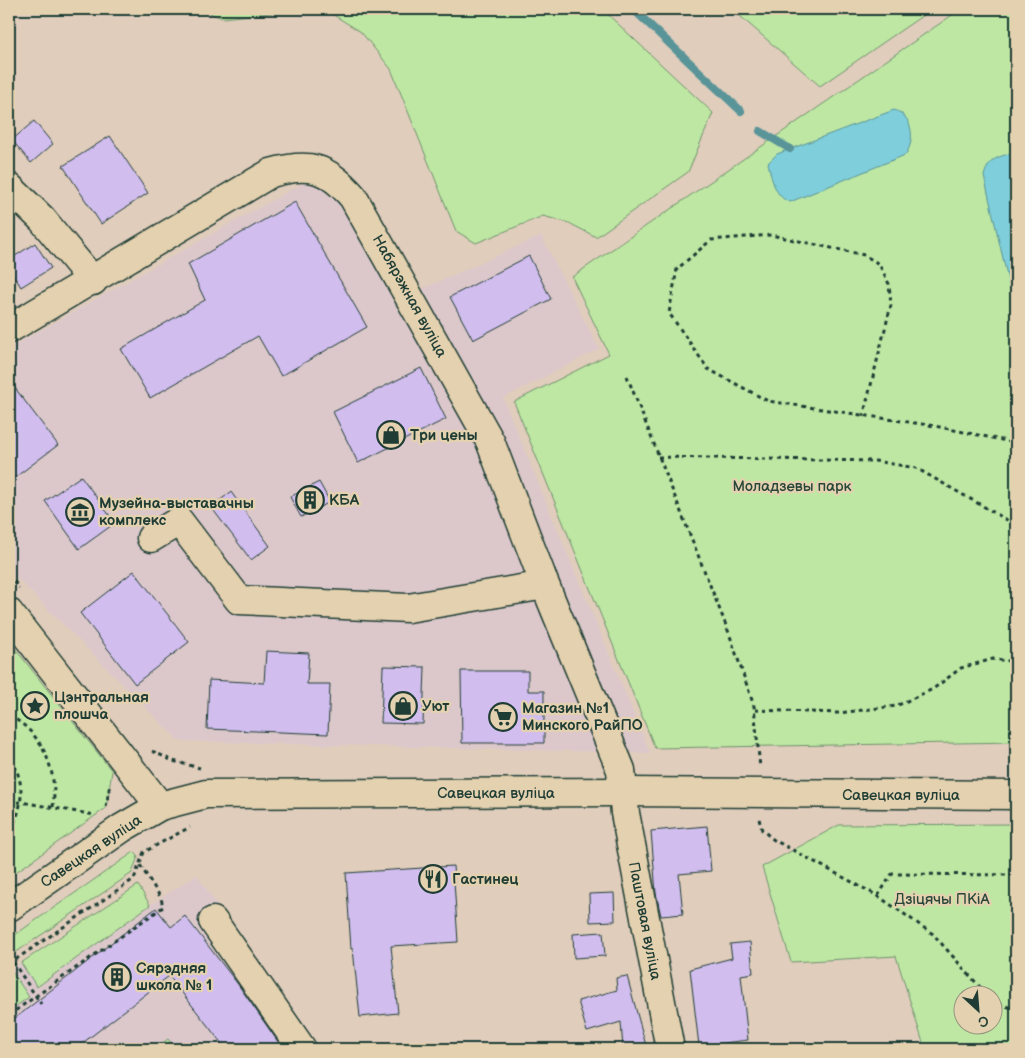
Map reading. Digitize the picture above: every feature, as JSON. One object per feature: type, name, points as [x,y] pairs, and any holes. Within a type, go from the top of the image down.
[{"type":"street","name":"Набярэжная вуліца","points":[[9,329],[271,174],[292,167],[315,168],[338,180],[353,197],[490,441],[545,585],[621,770],[623,792]]},
{"type":"street","points":[[9,187],[42,219],[93,281]]},
{"type":"street","points":[[151,538],[179,521],[239,600],[408,608],[545,585]]},
{"type":"street","points":[[9,614],[160,806]]},
{"type":"street","name":"Савецкая вуліца","points":[[9,907],[122,828],[160,806],[206,794],[623,792],[1016,795]]},
{"type":"street","name":"Паштовая вуліца","points":[[623,792],[625,813],[670,1049]]},
{"type":"street","points":[[212,920],[302,1049]]},
{"type":"path","points":[[863,417],[891,305],[889,284],[879,264],[864,256],[771,235],[711,240],[676,269],[669,313],[708,369],[768,401],[863,417],[935,426],[1016,443]]},
{"type":"path","points":[[627,376],[729,634],[755,710],[761,776]]},
{"type":"path","points":[[658,457],[875,461],[916,468],[1016,524]]},
{"type":"path","points":[[755,710],[838,714],[896,706],[933,689],[961,668],[993,659],[1016,662]]},
{"type":"path","points":[[9,716],[24,726],[35,737],[48,760],[54,784],[54,808]]},
{"type":"path","points":[[9,759],[20,781],[21,802],[16,822],[9,832]]},
{"type":"path","points":[[9,803],[21,802],[98,815]]},
{"type":"path","points":[[749,818],[769,818]]},
{"type":"path","points":[[759,818],[762,830],[774,840],[878,896],[932,934],[979,986]]},
{"type":"path","points":[[41,1004],[11,963],[134,879],[144,852],[196,824]]},
{"type":"path","points":[[9,1015],[163,907],[161,898],[140,865]]},
{"type":"path","points":[[878,896],[892,874],[1016,875]]},
{"type":"path","points":[[1002,1005],[1016,1009]]},
{"type":"shaded area","points":[[328,169],[393,302],[541,236],[599,349],[503,398],[650,753],[179,741],[9,570],[9,348]]},
{"type":"shaded area","points":[[197,875],[314,1049],[9,1049],[9,971],[138,885],[150,905]]},
{"type":"green space","points":[[200,9],[310,9],[222,18]]},
{"type":"green space","points":[[324,9],[602,9],[713,113],[688,172],[596,237],[569,223],[543,216],[476,243],[456,231],[391,69],[361,32]]},
{"type":"green space","points":[[732,9],[932,9],[820,86]]},
{"type":"green space","name":"Моладзевы парк","points":[[961,9],[1016,9],[1016,742],[655,748],[514,402],[609,354],[572,277]]},
{"type":"green space","name":"Цэнтральная плошча","points":[[9,641],[112,771],[106,808],[9,877]]},
{"type":"green space","name":"Дзіцячы ПКіА","points":[[1016,824],[1016,1049],[925,1049],[896,956],[791,962],[762,867],[839,825]]},
{"type":"green space","points":[[134,852],[138,856],[132,873],[9,957],[9,939]]},
{"type":"green space","points":[[138,885],[150,905],[37,987],[21,963]]},
{"type":"green space","points":[[11,970],[29,997],[9,1011],[9,971]]},
{"type":"green space","points":[[168,1039],[176,1049],[154,1049]]},
{"type":"water","points":[[894,110],[905,117],[911,129],[911,143],[905,155],[790,202],[777,192],[768,163],[777,154]]},
{"type":"water","points":[[1016,152],[1016,315],[984,176],[992,161]]},
{"type":"building","points":[[34,121],[53,144],[31,163],[12,140]]},
{"type":"building","points":[[110,136],[148,193],[101,224],[63,166]]},
{"type":"building","points":[[295,202],[367,327],[281,376],[258,336],[150,398],[121,349],[205,300],[188,264]]},
{"type":"building","points":[[35,243],[51,268],[21,287],[9,268],[9,260]]},
{"type":"building","points":[[529,256],[551,299],[473,340],[450,297]]},
{"type":"building","points":[[421,368],[446,419],[358,463],[333,412]]},
{"type":"building","points":[[9,380],[58,445],[9,482]]},
{"type":"building","name":"Музейна-выставачны комплекс","points":[[81,476],[115,523],[79,549],[45,501]]},
{"type":"building","name":"КБА","points":[[319,482],[330,502],[301,517],[290,497]]},
{"type":"building","points":[[231,492],[270,546],[251,560],[211,507]]},
{"type":"building","points":[[134,571],[189,642],[135,684],[80,613]]},
{"type":"building","points":[[266,651],[309,653],[307,684],[330,684],[328,734],[207,729],[209,680],[264,683]]},
{"type":"building","name":"Уют","points":[[383,666],[425,667],[423,724],[381,723]]},
{"type":"building","name":"Магазин №1 Минского РайПО","points":[[461,671],[528,671],[528,691],[544,691],[544,743],[462,743]]},
{"type":"building","points":[[707,826],[711,871],[679,874],[683,914],[661,916],[656,893],[651,831]]},
{"type":"building","points":[[453,866],[458,942],[391,946],[398,1013],[360,1017],[353,949],[351,949],[346,873]]},
{"type":"building","points":[[614,893],[615,921],[590,922],[589,894]]},
{"type":"building","name":"Сярэдняя школа № 1","points":[[156,908],[171,927],[185,916],[237,983],[283,1049],[226,1049],[169,976],[75,1049],[9,1049],[9,1023]]},
{"type":"building","points":[[603,932],[605,956],[574,958],[573,934]]},
{"type":"building","points":[[750,942],[753,973],[741,975],[748,1040],[699,1046],[690,969],[732,958],[730,944]]},
{"type":"building","points":[[627,976],[647,1049],[623,1049],[621,1022],[587,1032],[578,1001],[617,990],[616,978]]},
{"type":"waterway","points":[[633,9],[741,111]]},
{"type":"waterway","points":[[760,131],[790,149]]},
{"type":"place","name":"Три цены","points":[[391,435]]},
{"type":"place","name":"КБА","points":[[310,500]]},
{"type":"place","name":"Музейна-выставачны комплекс","points":[[80,512]]},
{"type":"place","name":"Цэнтральная плошча","points":[[35,706]]},
{"type":"place","name":"Уют","points":[[403,706]]},
{"type":"place","name":"Магазин №1 Минского РайПО","points":[[503,717]]},
{"type":"place","name":"Гастинец","points":[[433,879]]},
{"type":"place","name":"Сярэдняя школа № 1","points":[[117,977]]}]
